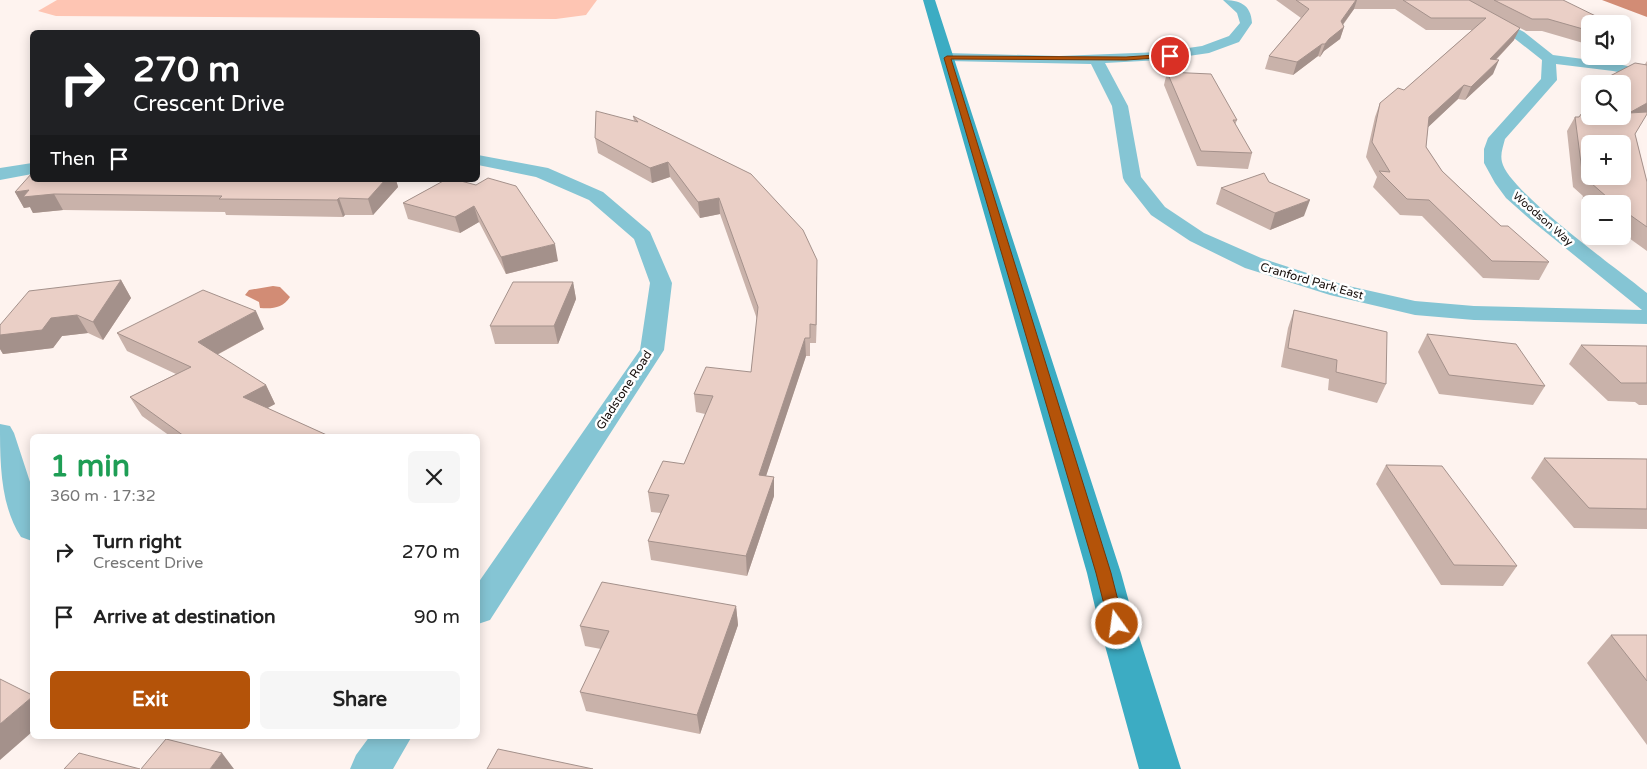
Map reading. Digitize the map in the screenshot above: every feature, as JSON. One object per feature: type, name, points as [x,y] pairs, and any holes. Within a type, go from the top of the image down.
[{"type":"main road","points":[[929,0],[1104,573],[1160,769]]},
{"type":"street","points":[[947,58],[1095,59],[1182,55],[1223,45],[1240,35],[1246,27],[1246,21],[1239,8],[1229,0]]},
{"type":"street","points":[[1454,0],[1519,35],[1549,58],[1647,74]]},
{"type":"street","name":"Woodson Way","points":[[1549,58],[1549,80],[1497,138],[1493,149],[1493,163],[1504,183],[1528,208],[1647,304]]},
{"type":"street","name":"Cranford Park East","points":[[1095,59],[1108,78],[1120,106],[1132,178],[1158,211],[1197,237],[1253,263],[1338,290],[1415,308],[1474,313],[1647,317]]},
{"type":"street","name":"Gladstone Road","points":[[480,160],[541,172],[596,196],[643,236],[661,283],[652,350],[480,607]]},
{"type":"street","points":[[0,174],[30,169]]},
{"type":"street","points":[[0,433],[30,526]]},
{"type":"street","points":[[370,769],[390,739]]},
{"type":"shaded area","points":[[57,0],[597,0],[586,15],[556,19],[56,16],[38,11]]},
{"type":"shaded area","points":[[1602,0],[1647,0],[1647,17]]},
{"type":"shaded area","points":[[273,286],[280,287],[290,297],[284,304],[277,307],[260,308],[259,302],[245,295],[249,290]]},
{"type":"building","points":[[1296,0],[1356,0],[1341,21],[1344,27],[1325,44],[1322,44],[1297,62],[1269,56],[1309,9]]},
{"type":"building","points":[[1403,0],[1469,0],[1520,28],[1490,59],[1499,60],[1471,87],[1464,85],[1429,117],[1426,147],[1442,171],[1461,189],[1501,226],[1508,226],[1549,262],[1492,261],[1429,200],[1407,199],[1379,171],[1390,172],[1372,142],[1380,103],[1398,88],[1404,90],[1486,18],[1431,18]]},
{"type":"building","points":[[1494,0],[1563,0],[1594,15],[1581,15],[1581,28],[1548,19],[1532,19]]},
{"type":"building","points":[[1635,63],[1647,65],[1647,103],[1631,112],[1631,75],[1612,75]]},
{"type":"building","points":[[1167,72],[1211,74],[1237,120],[1233,120],[1252,153],[1201,151]]},
{"type":"building","points":[[596,111],[638,122],[633,116],[751,174],[803,230],[817,260],[816,325],[810,324],[810,338],[805,338],[759,475],[774,477],[746,556],[648,541],[669,495],[648,492],[663,461],[684,464],[713,396],[694,394],[706,367],[751,372],[758,307],[719,198],[698,202],[668,162],[650,168],[595,138]]},
{"type":"building","points":[[1647,112],[1635,134],[1647,182],[1647,227],[1631,216],[1631,195],[1605,195],[1593,185],[1631,185],[1631,135],[1581,135],[1581,163],[1575,117],[1579,117],[1581,114],[1581,125],[1631,125],[1631,113]]},
{"type":"building","points":[[1264,173],[1269,182],[1310,200],[1275,213],[1221,188]]},
{"type":"building","points":[[30,175],[30,182],[383,182],[368,199],[339,198],[337,200],[219,199],[222,196],[54,194],[23,197],[29,190],[15,192]]},
{"type":"building","points":[[488,178],[516,186],[555,244],[501,257],[474,206],[455,217],[403,203],[441,182],[465,182],[476,185]]},
{"type":"building","points":[[121,280],[93,322],[77,315],[51,318],[42,330],[0,335],[0,325],[29,291]]},
{"type":"building","points":[[513,282],[573,282],[554,326],[490,326]]},
{"type":"building","points":[[203,290],[256,311],[198,342],[266,385],[243,397],[325,434],[181,434],[130,397],[191,367],[117,333]]},
{"type":"building","points":[[1294,310],[1387,332],[1386,384],[1336,372],[1337,360],[1288,348]]},
{"type":"building","points":[[1427,334],[1516,344],[1545,386],[1449,375]]},
{"type":"building","points":[[1581,345],[1647,346],[1647,383],[1621,383]]},
{"type":"building","points":[[1544,458],[1647,459],[1647,509],[1589,508]]},
{"type":"building","points":[[1386,465],[1442,466],[1517,566],[1454,565]]},
{"type":"building","points":[[602,582],[736,606],[697,715],[580,692],[609,631],[580,626]]},
{"type":"building","points":[[1611,635],[1647,635],[1647,681]]},
{"type":"building","points":[[0,679],[30,694],[30,699],[0,724]]},
{"type":"building","points":[[166,739],[222,753],[210,769],[141,769]]},
{"type":"building","points":[[498,749],[593,769],[487,769]]},
{"type":"building","points":[[79,753],[140,769],[64,769]]},
{"type":"route","points":[[1117,624],[1104,573],[947,58],[1126,59],[1170,56]]}]
